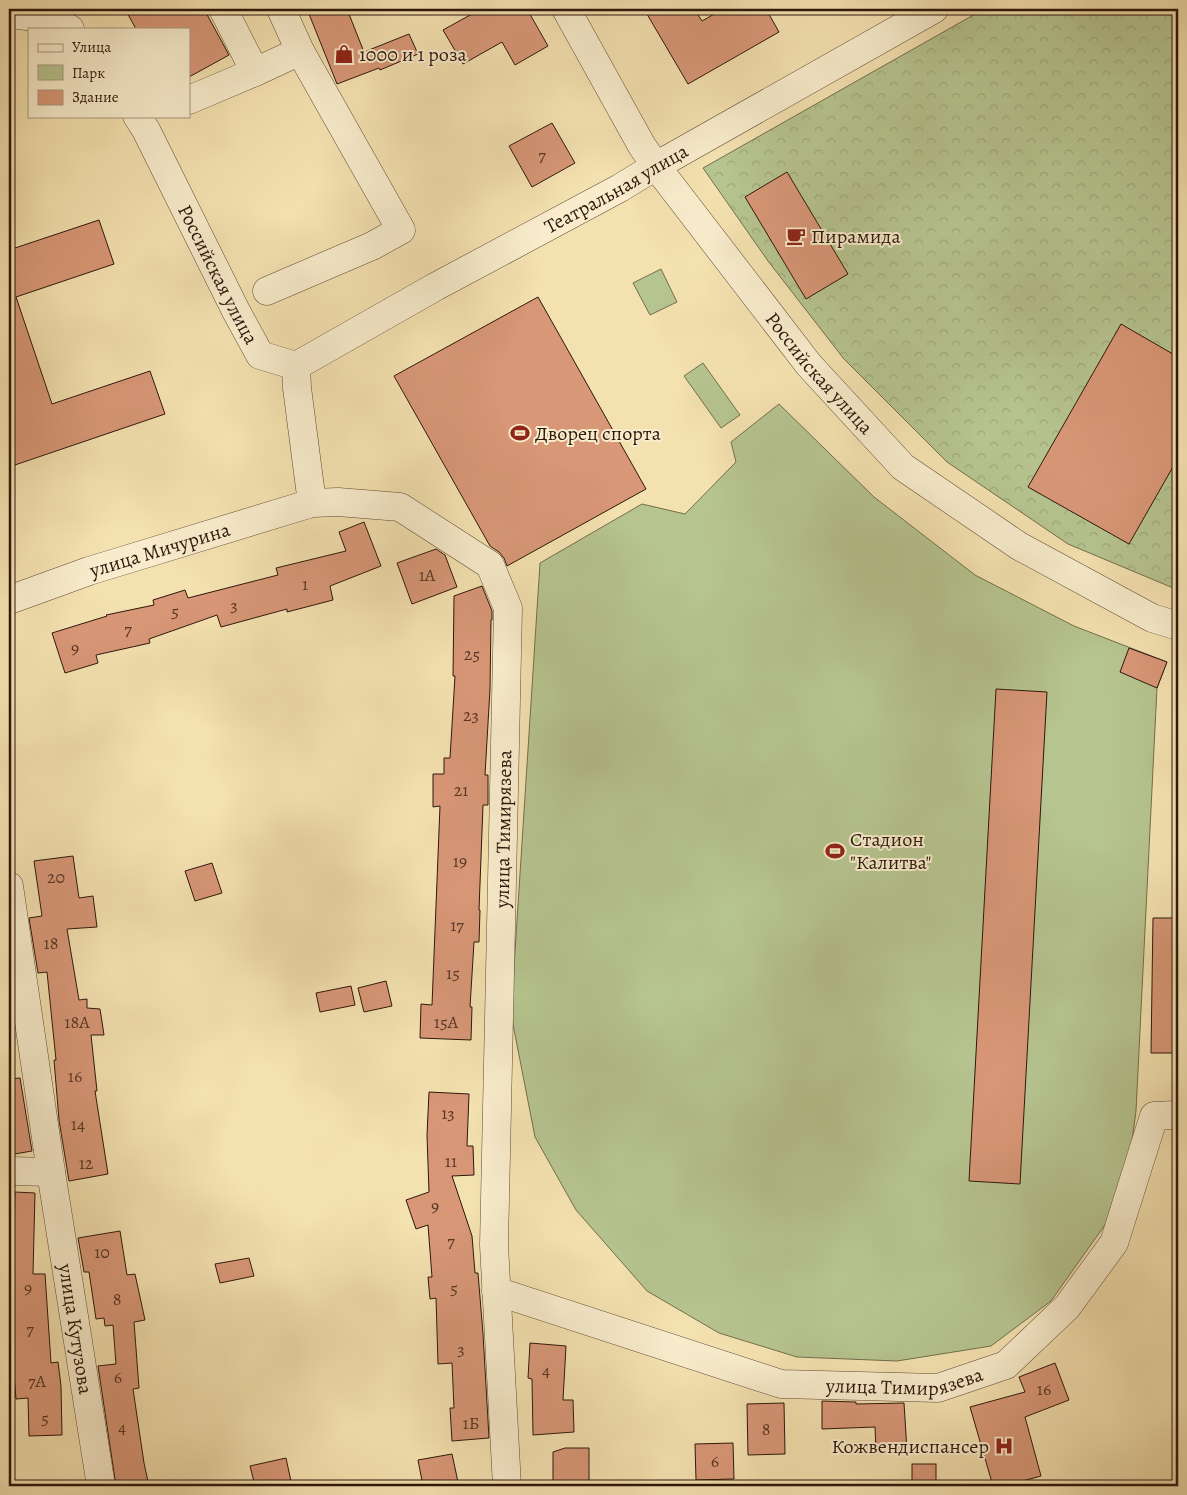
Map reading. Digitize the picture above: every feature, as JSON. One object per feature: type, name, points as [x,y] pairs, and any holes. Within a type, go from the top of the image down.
[{"type":"street","points":[[222,9],[255,72]]},
{"type":"street","points":[[267,291],[372,246],[401,230],[300,51],[281,9]]},
{"type":"street","name":"Российская улица","points":[[566,9],[642,146],[656,166],[809,365],[903,467],[1019,546],[1152,618],[1178,626]]},
{"type":"street","name":"Театральная улица","points":[[296,366],[435,287],[620,188],[934,9]]},
{"type":"street","points":[[13,14],[52,20],[68,28]]},
{"type":"street","points":[[190,100],[300,51]]},
{"type":"street","name":"Российская улица","points":[[146,121],[236,310],[260,355],[296,366]]},
{"type":"street","points":[[296,366],[297,388],[312,503]]},
{"type":"street","name":"улица Тимирязева","points":[[312,503],[338,502],[400,507],[490,565],[508,608],[494,1245],[507,1486]]},
{"type":"street","name":"улица Мичурина","points":[[9,600],[90,571],[312,503]]},
{"type":"street","name":"улица Кутузова","points":[[9,886],[51,1172],[101,1486]]},
{"type":"street","name":"улица Тимирязева","points":[[496,1291],[781,1384],[938,1388],[1006,1365],[1067,1307],[1114,1243],[1154,1116],[1175,1116]]},
{"type":"street","points":[[9,1170],[51,1172]]},
{"type":"green space","points":[[984,9],[1178,9],[1178,590],[1068,544],[947,462],[844,359],[768,261],[703,168]]},
{"type":"green space","points":[[661,269],[677,302],[650,315],[633,283]]},
{"type":"green space","points":[[703,363],[740,415],[721,428],[684,376]]},
{"type":"green space","name":"Стадион \"Калитва\"","points":[[779,404],[874,497],[975,575],[1074,626],[1167,662],[1157,688],[1136,1111],[1129,1163],[1114,1212],[1051,1301],[991,1346],[897,1361],[797,1357],[719,1333],[647,1291],[576,1210],[535,1137],[511,1014],[540,563],[642,504],[685,514],[736,462],[731,442]]},
{"type":"building","points":[[125,9],[204,9],[229,55],[190,76],[190,28],[135,28]]},
{"type":"building","points":[[307,9],[347,9],[364,52],[409,34],[418,54],[380,70],[379,68],[337,84]]},
{"type":"building","points":[[481,9],[527,9],[548,46],[515,65],[502,42],[463,64],[443,30]]},
{"type":"building","points":[[644,9],[694,9],[702,21],[723,9],[766,9],[779,32],[688,84]]},
{"type":"building","points":[[552,123],[575,163],[532,187],[509,146]]},
{"type":"building","points":[[787,172],[848,274],[806,299],[745,197]]},
{"type":"building","points":[[99,220],[114,264],[16,297],[52,404],[150,371],[165,414],[9,467],[9,250]]},
{"type":"building","name":"Дворец спорта","points":[[538,297],[646,489],[507,566],[499,552],[490,546],[394,376]]},
{"type":"building","points":[[1121,324],[1178,357],[1178,458],[1129,544],[1028,487]]},
{"type":"building","points":[[364,522],[381,566],[330,586],[333,600],[287,612],[287,609],[221,627],[217,615],[149,639],[150,643],[96,655],[98,663],[65,673],[52,633],[106,615],[154,605],[153,600],[185,590],[188,598],[278,575],[276,568],[346,551],[339,532]]},
{"type":"building","points":[[436,549],[445,555],[457,587],[412,604],[397,563]]},
{"type":"building","points":[[482,586],[492,611],[485,775],[488,775],[488,805],[483,805],[479,942],[474,942],[470,1007],[472,1007],[471,1040],[420,1038],[421,1004],[432,1005],[440,806],[433,807],[433,774],[444,774],[444,758],[450,758],[455,676],[453,676],[454,596]]},
{"type":"building","points":[[1129,648],[1167,662],[1157,688],[1120,672]]},
{"type":"building","points":[[996,689],[1047,692],[1020,1184],[969,1181]]},
{"type":"building","points":[[73,856],[79,898],[93,896],[97,927],[67,929],[79,1000],[87,999],[87,1008],[100,1009],[104,1035],[91,1035],[97,1091],[95,1091],[108,1174],[69,1181],[59,1120],[54,1060],[56,1060],[47,972],[38,973],[29,918],[42,916],[34,861]]},
{"type":"building","points":[[212,863],[222,893],[195,901],[185,871]]},
{"type":"building","points":[[1153,918],[1178,918],[1178,1053],[1151,1053]]},
{"type":"building","points":[[386,981],[392,1006],[364,1012],[358,988]]},
{"type":"building","points":[[351,986],[355,1005],[320,1012],[316,993]]},
{"type":"building","points":[[20,1078],[32,1151],[9,1155],[9,1079]]},
{"type":"building","points":[[429,1092],[469,1094],[467,1146],[473,1146],[474,1175],[452,1176],[472,1236],[475,1273],[478,1273],[489,1438],[452,1441],[450,1408],[454,1408],[452,1363],[438,1364],[436,1298],[430,1299],[428,1277],[432,1277],[428,1225],[416,1229],[406,1200],[429,1192],[427,1135]]},
{"type":"building","points":[[15,1192],[35,1193],[33,1274],[45,1274],[51,1363],[58,1362],[61,1386],[62,1435],[29,1436],[28,1398],[16,1399],[9,1313],[9,1226],[14,1226]]},
{"type":"building","points":[[120,1231],[127,1275],[135,1274],[145,1320],[134,1322],[139,1388],[133,1389],[149,1486],[116,1486],[98,1366],[116,1364],[113,1325],[105,1326],[104,1318],[96,1319],[89,1272],[84,1272],[78,1238]]},
{"type":"building","points":[[249,1258],[254,1276],[220,1283],[215,1264]]},
{"type":"building","points":[[530,1343],[566,1346],[563,1400],[573,1400],[574,1432],[533,1435],[532,1379],[528,1378]]},
{"type":"building","points":[[1055,1363],[1069,1400],[1025,1417],[1041,1476],[1004,1486],[993,1486],[970,1407],[1025,1392],[1019,1377]]},
{"type":"building","points":[[822,1401],[856,1402],[856,1404],[904,1403],[907,1451],[876,1452],[875,1427],[822,1429]]},
{"type":"building","points":[[784,1403],[785,1454],[748,1455],[747,1404]]},
{"type":"building","points":[[733,1443],[734,1479],[696,1480],[695,1444]]},
{"type":"building","points":[[565,1448],[589,1448],[589,1485],[553,1484],[553,1452]]},
{"type":"building","points":[[452,1454],[458,1482],[437,1486],[423,1486],[418,1460]]},
{"type":"building","points":[[286,1458],[292,1486],[255,1486],[250,1466]]},
{"type":"building","points":[[912,1464],[936,1464],[936,1486],[912,1486]]},
{"type":"place","name":"1000 и 1 роза","points":[[344,54]]},
{"type":"place","name":"Пирамида","points":[[796,236]]},
{"type":"place","name":"Дворец спорта","points":[[520,433]]},
{"type":"place","name":"Стадион \"Калитва\"","points":[[835,851]]},
{"type":"place","name":"Кожвендиспансер","points":[[1004,1446]]}]
